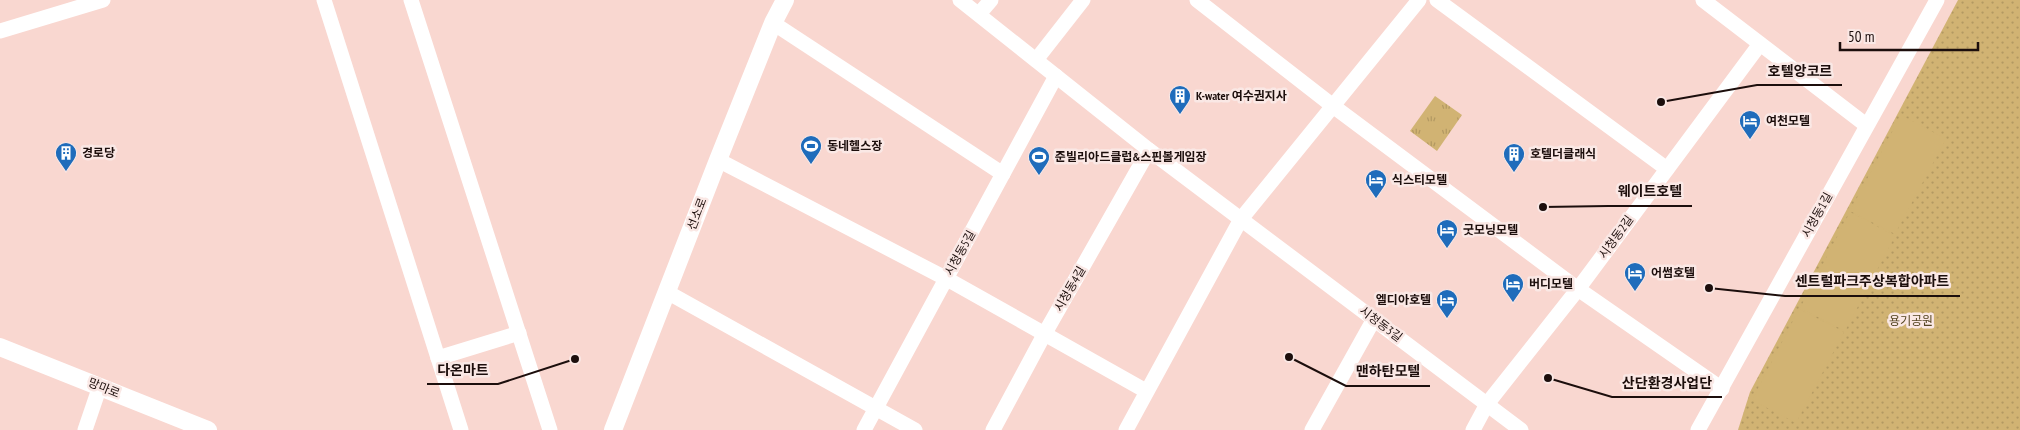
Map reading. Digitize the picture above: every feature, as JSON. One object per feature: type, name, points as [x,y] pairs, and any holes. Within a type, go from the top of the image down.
[{"type":"street","points":[[0,31],[103,0]]},
{"type":"street","points":[[324,0],[461,430]]},
{"type":"street","points":[[410,0],[550,430]]},
{"type":"street","name":"선소로","points":[[616,429],[718,160],[773,23],[785,0]]},
{"type":"street","name":"시청동3길","points":[[960,0],[1149,150],[1521,430]]},
{"type":"street","points":[[979,14],[991,0]]},
{"type":"street","points":[[1036,60],[1083,0]]},
{"type":"street","points":[[1197,0],[1334,106],[1578,289],[1722,389]]},
{"type":"street","points":[[1126,430],[1241,219],[1418,0]]},
{"type":"street","points":[[1437,0],[1667,169]]},
{"type":"street","points":[[1702,0],[1866,125]]},
{"type":"street","name":"시청동1길","points":[[1698,430],[1937,0]]},
{"type":"street","points":[[773,23],[1003,174]]},
{"type":"street","name":"시청동2길","points":[[1473,430],[1487,404],[1578,289],[1760,44]]},
{"type":"street","name":"시청동5길","points":[[864,430],[1056,76]]},
{"type":"street","name":"시청동4길","points":[[993,430],[1045,333],[1149,150]]},
{"type":"street","points":[[718,160],[947,279],[1146,391]]},
{"type":"street","points":[[668,292],[915,430]]},
{"type":"street","points":[[1312,430],[1374,319]]},
{"type":"street","points":[[438,358],[519,333]]},
{"type":"street","name":"망마로","points":[[0,347],[208,430]]},
{"type":"street","points":[[85,430],[100,386]]},
{"type":"green space","name":"용기공원","points":[[1958,0],[2020,0],[2020,430],[1738,430],[1750,392]]},
{"type":"green space","points":[[1435,96],[1462,115],[1437,151],[1410,131]]},
{"type":"green space","points":[[1901,115],[1946,139],[1895,234],[1850,211]]},
{"type":"green space","points":[[1850,212],[1895,236],[1845,331],[1800,308]]},
{"type":"green space","points":[[1799,309],[1844,332],[1796,423],[1752,400]]},
{"type":"place","name":"호텔앙코르","points":[[1661,102]]},
{"type":"place","name":"K-water 여수권지사","points":[[1180,115]]},
{"type":"place","name":"여천모텔","points":[[1750,140]]},
{"type":"place","name":"동네헬스장","points":[[811,165]]},
{"type":"place","name":"경로당","points":[[66,172]]},
{"type":"place","name":"호텔더클래식","points":[[1514,173]]},
{"type":"place","name":"준빌리아드클럽&스핀볼게임장","points":[[1039,176]]},
{"type":"place","name":"식스티모텔","points":[[1376,199]]},
{"type":"place","name":"웨이트호텔","points":[[1543,207]]},
{"type":"place","name":"굿모닝모텔","points":[[1447,249]]},
{"type":"place","name":"센트럴파크주상복합아파트","points":[[1709,288]]},
{"type":"place","name":"어썸호텔","points":[[1635,292]]},
{"type":"place","name":"버디모텔","points":[[1513,303]]},
{"type":"place","name":"엘디아호텔","points":[[1447,319]]},
{"type":"place","name":"맨하탄모텔","points":[[1289,357]]},
{"type":"place","name":"다온마트","points":[[575,359]]},
{"type":"place","name":"산단환경사업단","points":[[1548,378]]}]
